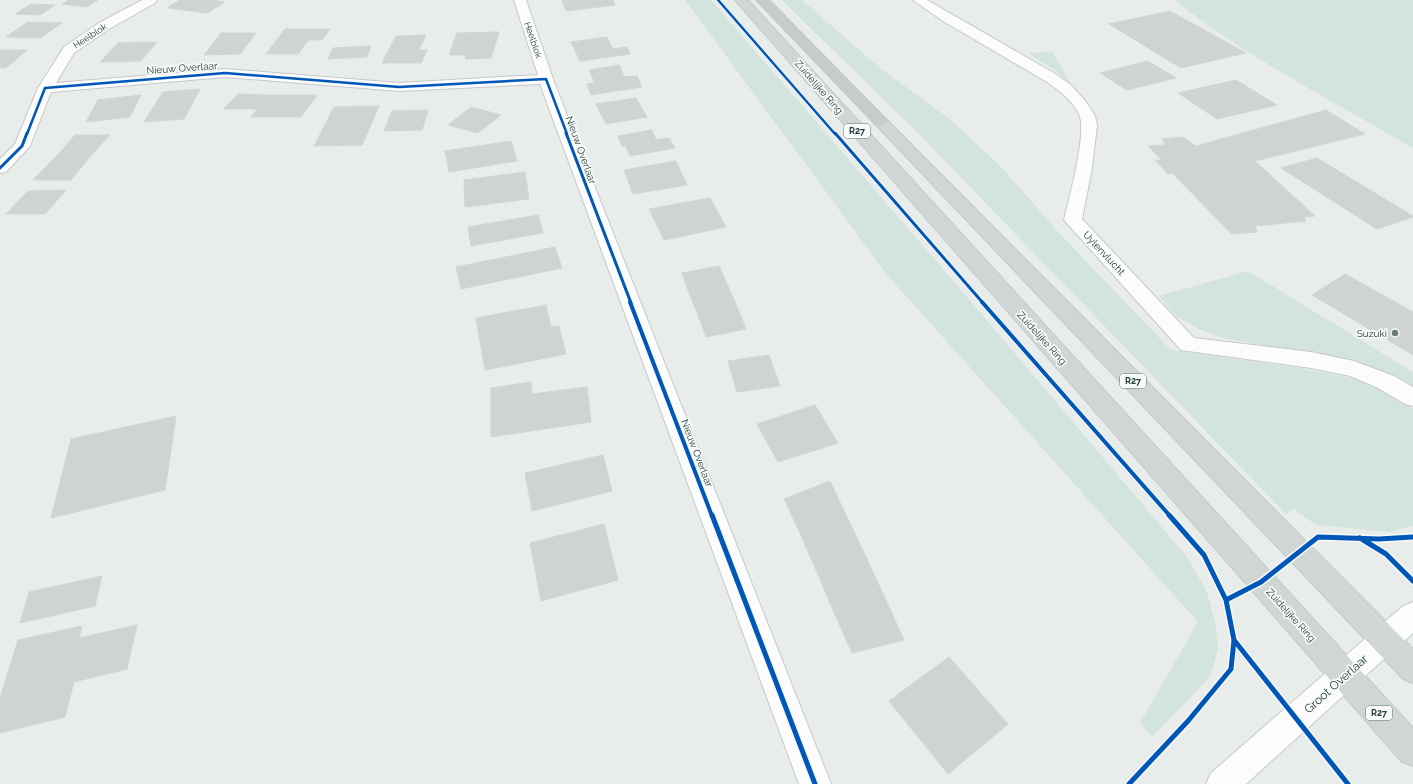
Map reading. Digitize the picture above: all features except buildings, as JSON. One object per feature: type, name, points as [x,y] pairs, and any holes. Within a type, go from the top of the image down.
[{"type":"highway","name":"Zuidelijke Ring","points":[[762,0],[880,121]]},
{"type":"main road","name":"Zuidelijke Ring","points":[[740,0],[1345,675]]},
{"type":"main road","name":"Zuidelijke Ring","points":[[880,121],[1385,640]]},
{"type":"main road","name":"R27","points":[[1385,640],[1413,669]]},
{"type":"main road","name":"R27","points":[[1345,675],[1413,751]]},
{"type":"street","name":"Heelblok","points":[[44,88],[69,50],[104,26],[151,0]]},
{"type":"street","name":"Heelblok","points":[[520,0],[546,79]]},
{"type":"street","name":"Uylenvlucht","points":[[919,0],[933,10],[1008,51],[1052,79],[1075,97],[1089,119],[1088,141],[1073,220],[1188,345],[1311,360],[1354,369],[1386,382],[1413,398]]},
{"type":"street","name":"Nieuw Overlaar","points":[[44,88],[225,73],[399,87],[546,79],[580,172],[815,784]]},
{"type":"street","points":[[0,168],[22,146],[44,88]]},
{"type":"street","name":"Groot Overlaar","points":[[1222,784],[1413,615]]},
{"type":"shaded area","points":[[685,0],[711,0],[968,298],[1187,557],[1207,592],[1215,622],[1218,648],[1210,677],[1152,737],[1140,723],[1198,622],[888,276]]},
{"type":"shaded area","points":[[782,0],[802,0],[880,68],[951,120],[1002,168],[1060,234],[1171,350],[1306,369],[1358,380],[1395,397],[1413,409],[1413,526],[1389,532],[1316,525],[1294,509],[1286,514],[919,134]]},
{"type":"shaded area","points":[[1174,0],[1413,0],[1413,148],[1261,60],[1202,21]]},
{"type":"shaded area","points":[[1052,52],[1071,84],[1054,70],[1028,53]]},
{"type":"shaded area","points":[[1248,271],[1413,372],[1413,391],[1382,372],[1349,360],[1222,338],[1197,328],[1176,316],[1159,296]]},
{"type":"cycle path","points":[[718,0],[1204,555],[1226,600],[1234,640],[1231,669],[1188,721],[1129,784]]},
{"type":"cycle path","points":[[0,168],[22,146],[45,88],[225,73],[399,87],[546,79],[815,784]]},
{"type":"cycle path","points":[[1226,600],[1261,582],[1318,537],[1379,539],[1413,537]]},
{"type":"cycle path","points":[[1360,538],[1386,554],[1413,581]]},
{"type":"cycle path","points":[[1234,640],[1348,784]]},
{"type":"place","name":"Suzuki","points":[[1395,333]]}]
